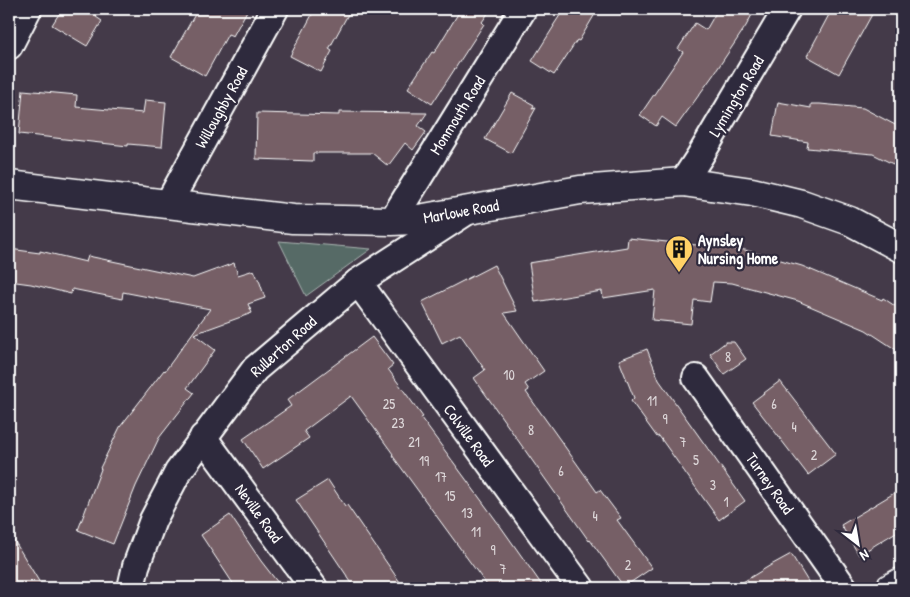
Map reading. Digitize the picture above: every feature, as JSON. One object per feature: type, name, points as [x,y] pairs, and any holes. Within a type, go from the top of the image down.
[{"type":"street","points":[[9,46],[28,9]]},
{"type":"street","name":"Willoughby Road","points":[[168,204],[275,9]]},
{"type":"street","name":"Monmouth Road","points":[[392,221],[523,9]]},
{"type":"street","name":"Lymington Road","points":[[682,182],[700,156],[787,9]]},
{"type":"street","name":"Marlowe Road","points":[[9,185],[293,219],[392,221],[413,220],[580,190],[682,182],[752,192],[802,204],[850,221],[901,248]]},
{"type":"street","name":"Rullerton Road","points":[[131,588],[136,566],[153,520],[178,472],[255,369],[358,282],[469,210]]},
{"type":"street","name":"Colville Road","points":[[358,282],[580,588]]},
{"type":"street","name":"Turney Road","points":[[696,378],[844,588]]},
{"type":"street","name":"Neville Road","points":[[203,437],[314,588]]},
{"type":"street","points":[[890,588],[901,582]]},
{"type":"green space","points":[[279,241],[371,249],[306,296]]},
{"type":"building","points":[[62,9],[100,9],[96,17],[102,21],[87,46],[52,25]]},
{"type":"building","points":[[198,9],[248,9],[233,36],[228,34],[205,76],[171,57]]},
{"type":"building","points":[[315,9],[351,9],[329,49],[332,51],[321,72],[290,56]]},
{"type":"building","points":[[461,9],[491,9],[482,22],[484,24],[432,104],[408,88],[432,52],[434,53]]},
{"type":"building","points":[[564,9],[598,9],[579,41],[577,40],[554,75],[532,61]]},
{"type":"building","points":[[718,9],[755,9],[714,74],[676,127],[662,117],[656,126],[640,115],[683,52],[678,49],[695,23],[706,30]]},
{"type":"building","points":[[832,9],[875,9],[839,74],[807,56]]},
{"type":"building","points":[[23,90],[77,95],[76,107],[143,113],[145,100],[166,102],[162,147],[128,144],[128,146],[19,134]]},
{"type":"building","points":[[512,93],[534,105],[532,109],[536,108],[511,153],[485,139]]},
{"type":"building","points":[[778,102],[811,108],[811,104],[820,104],[863,108],[901,128],[901,168],[873,154],[807,148],[808,142],[772,136]]},
{"type":"building","points":[[339,112],[427,113],[418,126],[426,132],[413,150],[405,143],[388,166],[372,153],[313,153],[313,161],[256,159],[257,113],[339,115]]},
{"type":"building","points":[[628,238],[745,250],[802,266],[882,300],[883,298],[901,310],[901,353],[866,330],[798,301],[732,283],[713,282],[710,302],[694,300],[691,324],[652,320],[655,290],[603,298],[602,291],[535,302],[529,263],[627,247]]},
{"type":"building","points":[[9,249],[40,253],[40,251],[86,262],[88,256],[193,278],[234,263],[238,275],[254,270],[260,283],[265,298],[248,304],[252,313],[194,334],[215,350],[187,388],[194,393],[159,438],[136,486],[113,544],[78,530],[100,468],[120,427],[165,371],[210,309],[123,292],[122,299],[72,289],[71,294],[31,284],[9,281]]},
{"type":"building","points":[[494,265],[517,311],[504,313],[544,371],[525,384],[529,390],[526,392],[597,492],[600,490],[621,518],[617,520],[652,568],[624,587],[589,541],[474,378],[485,370],[460,334],[442,343],[422,302]]},
{"type":"building","points":[[372,337],[393,365],[388,369],[423,417],[421,418],[544,588],[489,588],[351,396],[304,431],[309,438],[263,469],[243,439],[291,406],[287,400]]},
{"type":"building","points":[[726,342],[734,342],[746,359],[724,374],[710,354]]},
{"type":"building","points":[[647,349],[659,380],[745,501],[719,520],[659,436],[657,437],[631,401],[634,398],[619,360]]},
{"type":"building","points":[[780,381],[836,454],[808,475],[752,402]]},
{"type":"building","points":[[328,480],[404,588],[355,588],[296,500]]},
{"type":"building","points":[[901,489],[901,529],[859,555],[841,525]]},
{"type":"building","points":[[230,515],[282,588],[236,588],[201,535]]},
{"type":"building","points":[[9,532],[43,588],[9,588]]},
{"type":"building","points":[[791,554],[812,588],[733,588],[771,565]]},
{"type":"place","name":"Aynsley Nursing Home","points":[[679,273]]}]
